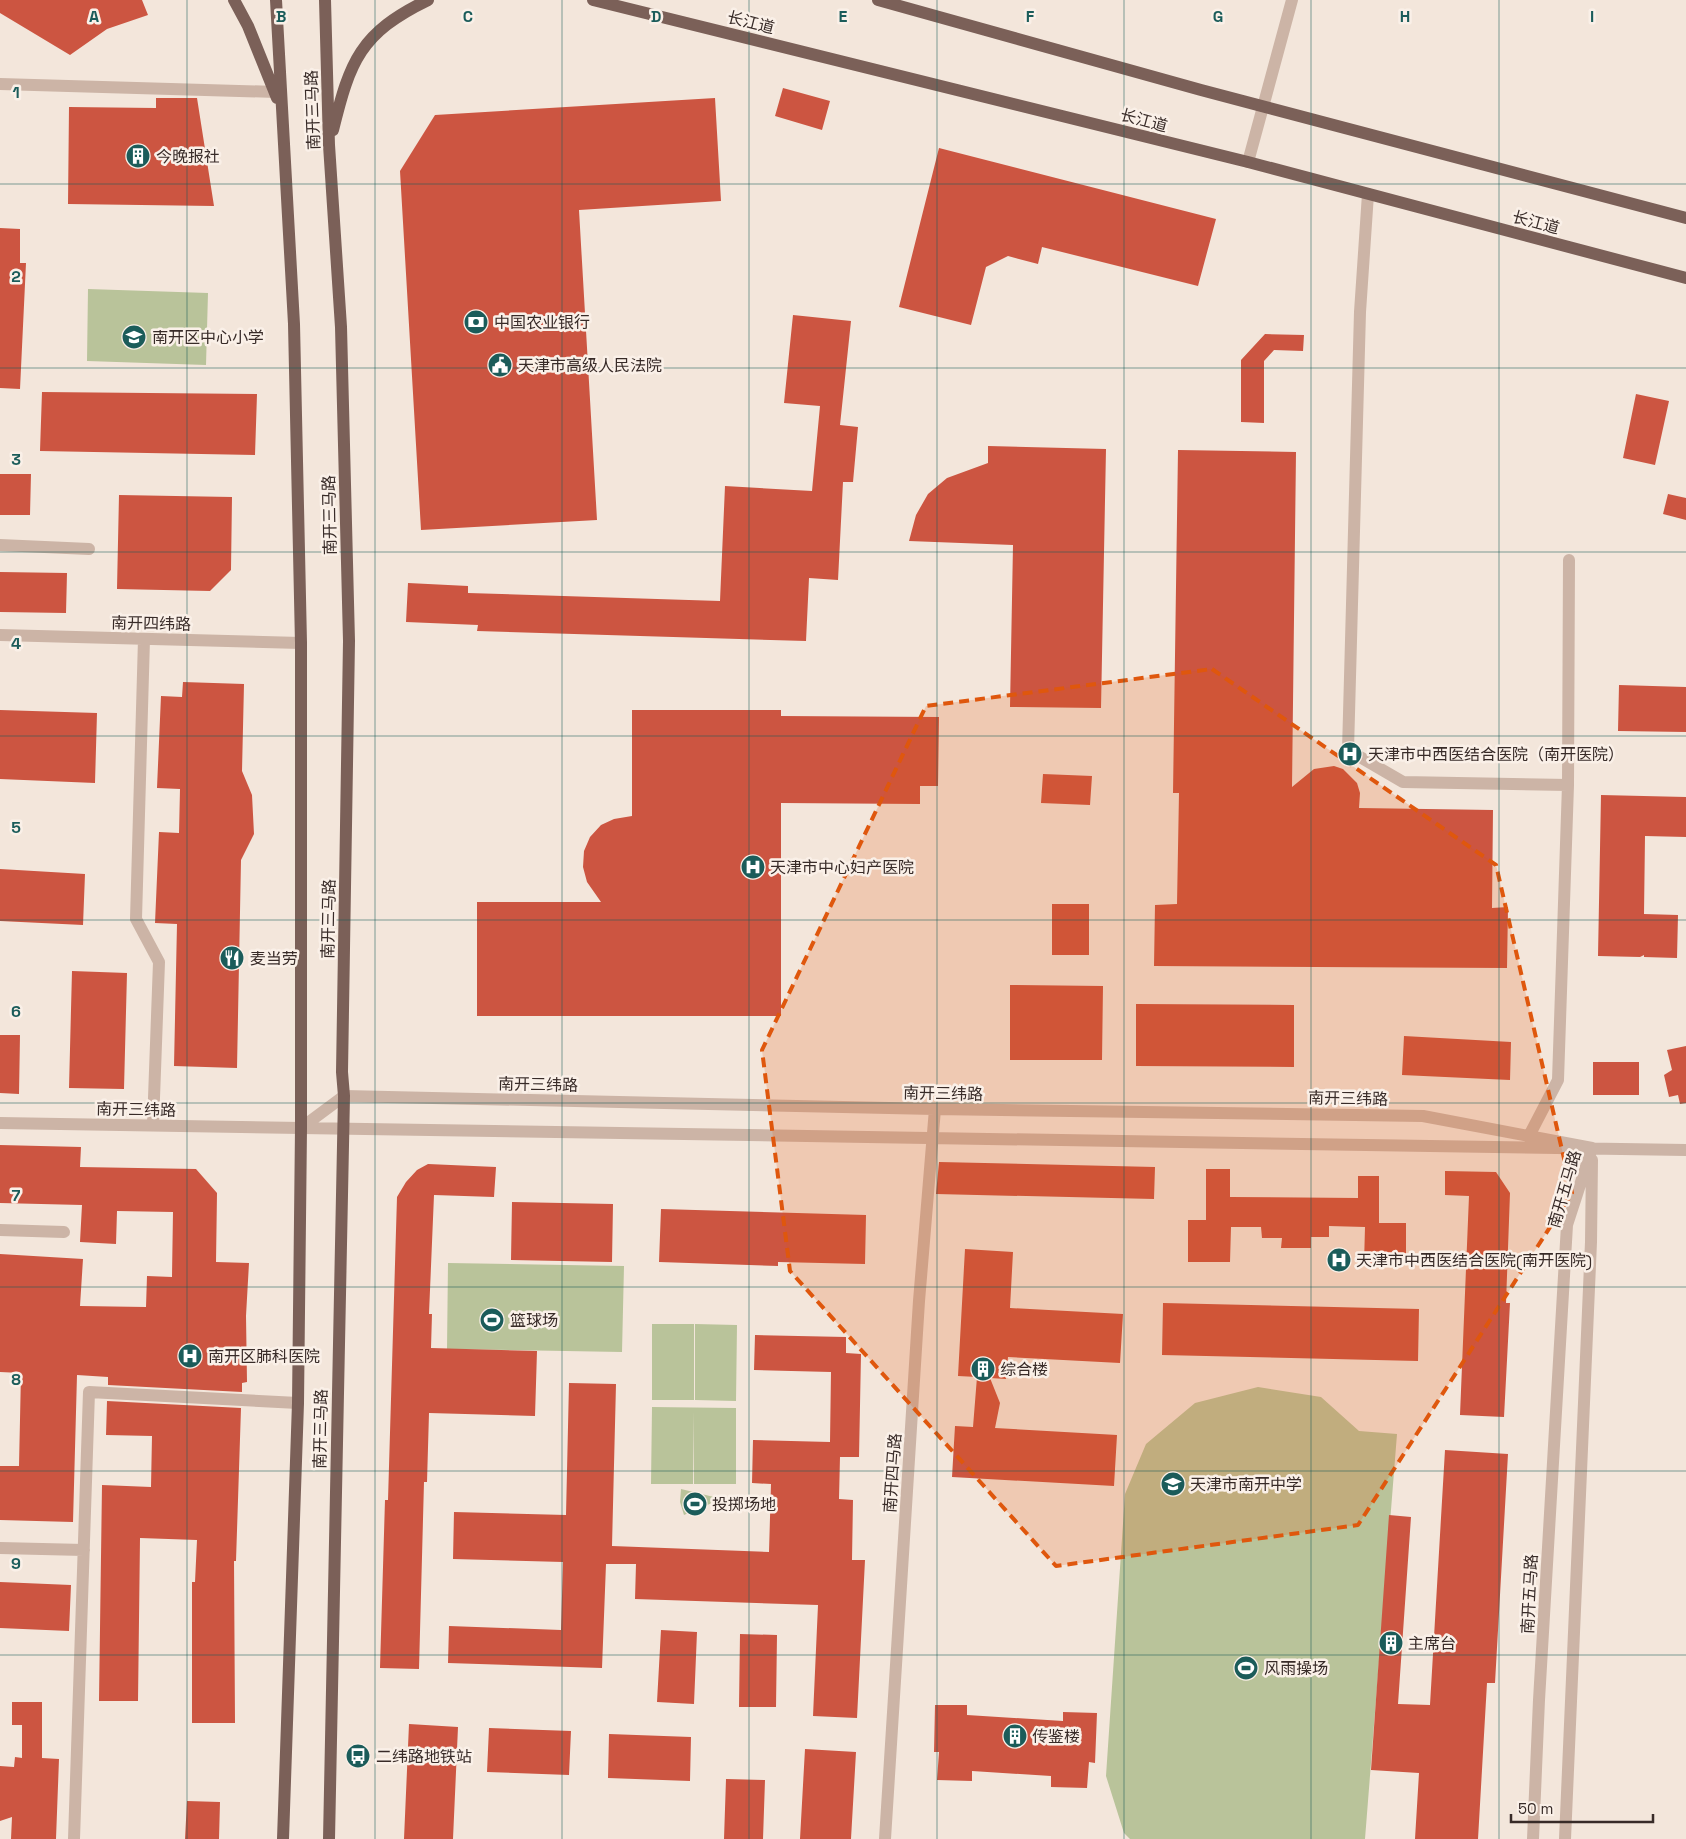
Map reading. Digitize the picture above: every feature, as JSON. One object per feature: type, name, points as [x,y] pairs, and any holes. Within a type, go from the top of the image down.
[{"type":"main road","points":[[234,0],[248,26],[276,92],[283,117]]},
{"type":"main road","name":"南开三马路","points":[[278,0],[277,14],[294,324],[301,643],[301,1128],[298,1404],[283,1839]]},
{"type":"main road","name":"南开三马路","points":[[324,0],[329,144],[341,327],[349,641],[342,1072],[344,1096],[329,1839]]},
{"type":"main road","points":[[329,144],[343,88],[352,64],[363,46],[393,20],[428,0]]},
{"type":"main road","name":"长江道","points":[[593,0],[1248,162],[1686,278]]},
{"type":"main road","points":[[878,0],[1265,106],[1686,218]]},
{"type":"street","points":[[1248,162],[1265,106],[1292,0]]},
{"type":"street","points":[[0,84],[276,92]]},
{"type":"street","points":[[1368,194],[1360,312],[1348,750],[1402,782],[1568,785]]},
{"type":"street","points":[[0,545],[89,549]]},
{"type":"street","points":[[1529,1136],[1558,1080],[1568,785],[1569,560]]},
{"type":"street","name":"南开四纬路","points":[[0,636],[301,643]]},
{"type":"street","points":[[144,639],[136,919],[159,962],[153,1125]]},
{"type":"street","points":[[301,1128],[344,1096]]},
{"type":"street","name":"南开三纬路","points":[[344,1096],[935,1110],[1423,1116],[1592,1148]]},
{"type":"street","name":"南开四马路","points":[[885,1839],[919,1302],[935,1110]]},
{"type":"street","name":"南开三纬路","points":[[0,1123],[1686,1150]]},
{"type":"street","name":"南开五马路","points":[[1533,1839],[1539,1700],[1567,1225],[1592,1148]]},
{"type":"street","name":"南开五马路","points":[[1565,1839],[1591,1242],[1592,1148]]},
{"type":"street","points":[[0,1230],[64,1232]]},
{"type":"street","points":[[74,1839],[89,1392],[298,1404]]},
{"type":"street","points":[[0,1548],[84,1550]]},
{"type":"highlighted area","points":[[1212,669],[1496,865],[1572,1193],[1358,1525],[1056,1566],[790,1271],[762,1050],[926,706]]},
{"type":"green space","points":[[88,289],[208,293],[206,365],[87,361]]},
{"type":"green space","points":[[448,1263],[624,1266],[622,1352],[447,1349]]},
{"type":"green space","points":[[652,1324],[694,1324],[694,1400],[652,1400]]},
{"type":"green space","points":[[695,1324],[737,1325],[736,1401],[695,1400]]},
{"type":"green space","name":"风雨操场","points":[[1258,1387],[1321,1397],[1359,1431],[1397,1434],[1365,1839],[1130,1839],[1124,1833],[1106,1776],[1125,1494],[1146,1444],[1195,1403]]},
{"type":"green space","points":[[652,1407],[736,1408],[736,1484],[694,1484],[694,1411],[693,1484],[651,1484]]},
{"type":"green space","name":"投掷场地","points":[[681,1489],[718,1498],[723,1495],[725,1500],[719,1500],[684,1515],[680,1502]]},
{"type":"building","points":[[0,0],[142,0],[148,15],[107,29],[70,55],[0,13]]},
{"type":"building","points":[[783,88],[830,101],[822,130],[775,116]]},
{"type":"building","name":"今晚报社","points":[[156,98],[197,98],[214,206],[68,204],[69,107],[156,108]]},
{"type":"building","name":"天津市高级人民法院","points":[[715,98],[721,201],[579,210],[597,520],[421,530],[400,171],[435,115]]},
{"type":"building","points":[[939,148],[1216,219],[1198,286],[1042,247],[1038,264],[1008,256],[986,267],[971,325],[899,307]]},
{"type":"building","points":[[0,228],[20,229],[20,263],[26,263],[20,389],[0,388]]},
{"type":"building","points":[[793,315],[851,321],[840,425],[858,427],[853,482],[843,482],[838,580],[809,578],[806,641],[477,631],[478,625],[406,622],[408,583],[468,586],[468,593],[720,601],[725,486],[812,491],[820,406],[784,403]]},
{"type":"building","points":[[1265,334],[1304,335],[1303,351],[1274,350],[1264,361],[1264,423],[1241,422],[1241,360]]},
{"type":"building","points":[[42,392],[257,394],[255,455],[40,451]]},
{"type":"building","points":[[1636,394],[1669,401],[1655,465],[1623,458]]},
{"type":"building","points":[[988,446],[1106,449],[1101,708],[1010,707],[1013,545],[909,541],[916,515],[928,494],[947,478],[988,463]]},
{"type":"building","points":[[1178,450],[1296,452],[1292,787],[1314,769],[1334,766],[1343,769],[1357,783],[1360,793],[1359,808],[1493,810],[1492,908],[1508,907],[1507,968],[1154,966],[1155,905],[1177,904],[1179,793],[1173,793]]},
{"type":"building","points":[[0,474],[31,474],[30,515],[0,515]]},
{"type":"building","points":[[1668,494],[1686,498],[1686,520],[1663,514]]},
{"type":"building","points":[[119,495],[232,497],[231,570],[210,591],[117,589]]},
{"type":"building","points":[[0,572],[67,573],[66,613],[0,612]]},
{"type":"building","points":[[183,682],[244,684],[242,771],[252,795],[254,834],[241,860],[237,1068],[174,1066],[177,924],[155,923],[159,832],[179,833],[180,789],[157,788],[161,696],[182,697]]},
{"type":"building","points":[[1619,685],[1686,687],[1686,732],[1618,731]]},
{"type":"building","points":[[0,710],[97,713],[95,783],[0,779]]},
{"type":"building","points":[[632,710],[781,710],[781,716],[939,717],[938,786],[920,786],[920,804],[781,803],[781,1016],[477,1016],[477,902],[601,902],[587,882],[583,867],[584,851],[590,837],[601,825],[614,819],[632,816]]},
{"type":"building","points":[[1043,774],[1092,776],[1090,805],[1041,803]]},
{"type":"building","points":[[1601,795],[1686,797],[1686,837],[1645,836],[1644,914],[1678,915],[1677,958],[1644,957],[1644,955],[1640,957],[1598,956]]},
{"type":"building","points":[[0,869],[85,874],[83,925],[0,921]]},
{"type":"building","points":[[1052,904],[1089,904],[1089,955],[1052,955]]},
{"type":"building","points":[[72,971],[127,973],[124,1089],[69,1088]]},
{"type":"building","points":[[1010,985],[1103,986],[1102,1060],[1010,1060]]},
{"type":"building","points":[[1136,1004],[1294,1005],[1294,1067],[1136,1066]]},
{"type":"building","points":[[0,1035],[20,1035],[19,1094],[0,1093]]},
{"type":"building","points":[[1404,1036],[1511,1042],[1510,1080],[1402,1075]]},
{"type":"building","points":[[1686,1046],[1686,1103],[1680,1104],[1678,1095],[1669,1097],[1664,1075],[1672,1070],[1667,1050]]},
{"type":"building","points":[[1593,1062],[1639,1062],[1639,1095],[1593,1095]]},
{"type":"building","points":[[0,1145],[81,1147],[80,1167],[196,1169],[217,1193],[216,1262],[249,1263],[246,1316],[247,1382],[242,1383],[242,1392],[108,1385],[108,1377],[77,1375],[73,1522],[0,1520],[0,1466],[19,1466],[21,1373],[0,1372],[0,1254],[83,1259],[80,1306],[146,1307],[147,1276],[172,1277],[173,1212],[117,1211],[116,1244],[80,1242],[82,1205],[0,1203]]},
{"type":"building","points":[[939,1162],[1155,1167],[1154,1199],[936,1194]]},
{"type":"building","points":[[428,1164],[496,1167],[494,1197],[434,1195],[429,1314],[432,1314],[431,1348],[537,1351],[535,1416],[429,1413],[427,1482],[424,1482],[419,1669],[380,1668],[385,1500],[388,1500],[397,1197],[406,1182],[417,1170]]},
{"type":"building","points":[[1206,1169],[1230,1169],[1230,1197],[1358,1198],[1358,1176],[1379,1176],[1379,1223],[1406,1223],[1406,1265],[1364,1264],[1365,1227],[1329,1226],[1329,1237],[1311,1237],[1311,1248],[1281,1248],[1282,1238],[1262,1238],[1261,1227],[1231,1227],[1230,1262],[1188,1262],[1188,1220],[1206,1220]]},
{"type":"building","points":[[1445,1171],[1496,1172],[1510,1193],[1506,1303],[1510,1303],[1504,1417],[1460,1415],[1469,1196],[1445,1195]]},
{"type":"building","points":[[512,1202],[613,1204],[612,1262],[511,1260]]},
{"type":"building","points":[[661,1209],[866,1215],[865,1264],[778,1262],[778,1266],[659,1262]]},
{"type":"building","name":"综合楼","points":[[965,1249],[1013,1252],[1010,1308],[1123,1314],[1120,1363],[1008,1357],[1006,1379],[990,1378],[1000,1403],[995,1428],[1117,1435],[1114,1486],[952,1477],[955,1426],[973,1427],[977,1377],[958,1376]]},
{"type":"building","points":[[1163,1303],[1419,1309],[1418,1361],[1162,1355]]},
{"type":"building","points":[[755,1335],[846,1337],[846,1353],[861,1354],[859,1457],[840,1457],[839,1499],[853,1500],[852,1560],[865,1560],[857,1718],[813,1716],[818,1605],[635,1599],[636,1564],[606,1564],[602,1668],[448,1663],[449,1626],[561,1630],[563,1562],[453,1559],[454,1512],[566,1515],[569,1383],[616,1384],[612,1546],[769,1552],[771,1484],[752,1483],[753,1440],[830,1442],[831,1372],[754,1370]]},
{"type":"building","points":[[107,1401],[241,1408],[236,1561],[234,1561],[235,1723],[192,1723],[192,1582],[195,1582],[197,1540],[140,1538],[138,1701],[99,1701],[102,1485],[151,1487],[152,1436],[106,1435]]},
{"type":"building","points":[[1445,1450],[1508,1454],[1495,1683],[1487,1683],[1478,1839],[1415,1839],[1419,1773],[1371,1770],[1389,1515],[1411,1517],[1398,1704],[1430,1705]]},
{"type":"building","points":[[0,1582],[71,1585],[69,1631],[0,1628]]},
{"type":"building","points":[[661,1630],[697,1632],[694,1704],[657,1702]]},
{"type":"building","points":[[740,1634],[777,1635],[776,1707],[739,1707]]},
{"type":"building","points":[[12,1702],[42,1702],[42,1758],[59,1759],[56,1839],[11,1839],[12,1817],[0,1821],[0,1766],[14,1767],[15,1757],[22,1758],[22,1725],[12,1725]]},
{"type":"building","name":"传鉴楼","points":[[935,1705],[967,1705],[967,1715],[1063,1721],[1063,1712],[1097,1713],[1095,1763],[1089,1762],[1087,1788],[1051,1787],[1051,1776],[972,1771],[972,1781],[937,1780],[939,1752],[934,1752]]},
{"type":"building","points":[[409,1724],[458,1727],[453,1839],[404,1839]]},
{"type":"building","points":[[489,1728],[571,1731],[569,1775],[487,1772]]},
{"type":"building","points":[[609,1734],[691,1737],[690,1781],[608,1778]]},
{"type":"building","points":[[805,1749],[856,1752],[851,1839],[800,1839]]},
{"type":"building","points":[[726,1779],[765,1780],[763,1839],[724,1839]]},
{"type":"building","points":[[187,1801],[220,1802],[219,1839],[185,1839]]},
{"type":"place","name":"今晚报社","points":[[138,156]]},
{"type":"place","name":"中国农业银行","points":[[476,322]]},
{"type":"place","name":"南开区中心小学","points":[[134,337]]},
{"type":"place","name":"天津市高级人民法院","points":[[500,365]]},
{"type":"place","name":"天津市中西医结合医院（南开医院）","points":[[1350,754]]},
{"type":"place","name":"天津市中心妇产医院","points":[[753,867]]},
{"type":"place","name":"麦当劳","points":[[232,958]]},
{"type":"place","name":"天津市中西医结合医院(南开医院)","points":[[1339,1260]]},
{"type":"place","name":"篮球场","points":[[492,1320]]},
{"type":"place","name":"南开区肺科医院","points":[[190,1356]]},
{"type":"place","name":"综合楼","points":[[983,1369]]},
{"type":"place","name":"天津市南开中学","points":[[1173,1484]]},
{"type":"place","name":"投掷场地","points":[[695,1504]]},
{"type":"place","name":"主席台","points":[[1391,1643]]},
{"type":"place","name":"风雨操场","points":[[1246,1668]]},
{"type":"place","name":"传鉴楼","points":[[1015,1736]]},
{"type":"place","name":"二纬路地铁站","points":[[358,1756]]}]
